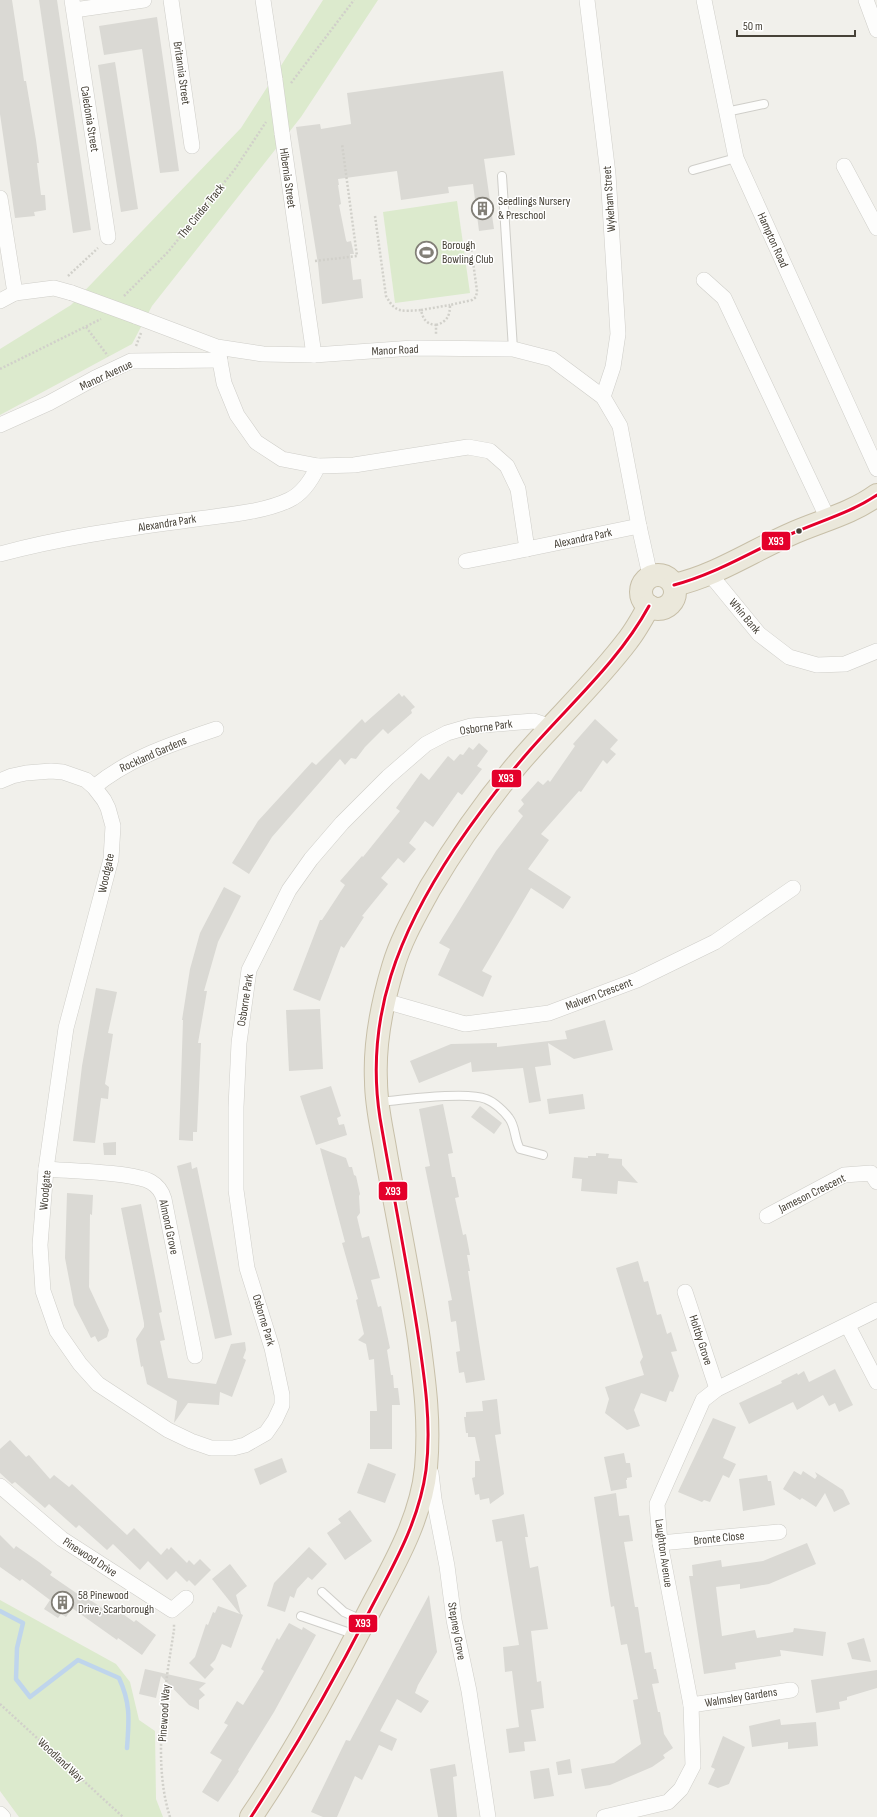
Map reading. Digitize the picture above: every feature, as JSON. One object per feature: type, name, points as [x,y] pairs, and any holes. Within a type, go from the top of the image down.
[{"type":"highway","points":[[674,585],[692,581],[790,534],[854,509],[877,495]]},
{"type":"highway","points":[[652,576],[665,576],[674,585],[675,596],[668,605],[657,608],[649,606],[643,599],[642,590],[646,580],[652,576]]},
{"type":"highway","points":[[251,1817],[280,1774],[308,1726],[361,1629],[394,1564],[411,1529],[425,1473],[428,1444],[427,1391],[413,1297],[393,1200],[377,1103],[376,1056],[379,1030],[393,966],[404,935],[448,858],[516,766],[589,688],[631,638],[649,606]]},
{"type":"street","points":[[73,5],[144,0]]},
{"type":"street","name":"Britannia Street","points":[[171,0],[192,146]]},
{"type":"street","name":"Hibernia Street","points":[[263,0],[314,355]]},
{"type":"street","name":"Wykeham Street","points":[[587,0],[608,174],[618,334],[613,367],[603,397]]},
{"type":"street","name":"Hampton Road","points":[[704,0],[736,158],[877,469]]},
{"type":"street","points":[[866,0],[877,30]]},
{"type":"street","name":"Caledonia Street","points":[[73,5],[108,237]]},
{"type":"street","points":[[844,166],[877,228]]},
{"type":"street","points":[[0,198],[15,293]]},
{"type":"street","points":[[704,280],[724,298],[828,519]]},
{"type":"street","name":"Manor Road","points":[[0,301],[15,293],[54,288],[72,293],[140,318],[218,354],[314,355],[437,348],[513,349],[552,359],[603,397],[620,426],[639,526],[649,571],[652,576]]},
{"type":"street","points":[[218,354],[224,383],[237,415],[256,442],[282,459],[318,466],[354,465],[468,447],[490,451],[508,466],[518,489],[527,549]]},
{"type":"street","name":"Manor Avenue","points":[[0,425],[49,403],[131,361],[218,354]]},
{"type":"street","name":"Alexandra Park","points":[[0,554],[34,545],[156,524],[256,510],[290,500],[311,481],[318,466]]},
{"type":"street","name":"Alexandra Park","points":[[466,561],[639,526]]},
{"type":"street","name":"Whin Bank","points":[[709,573],[759,634],[789,657],[817,664],[845,664],[877,651]]},
{"type":"street","name":"Osborne Park","points":[[275,1420],[282,1405],[281,1384],[248,1268],[236,1190],[236,1107],[239,1044],[249,970],[289,890],[311,860],[342,824],[388,777],[426,744],[447,733],[471,726],[534,721],[552,727]]},
{"type":"street","name":"Rockland Gardens","points":[[94,786],[111,773],[127,764],[183,740],[216,729]]},
{"type":"street","points":[[0,781],[26,772],[51,771],[74,775],[86,780],[94,786]]},
{"type":"street","name":"Woodgate","points":[[94,786],[104,800],[111,817],[113,835],[111,859],[66,1028],[46,1169],[40,1245],[42,1291],[57,1331],[80,1364],[98,1384],[168,1430],[200,1446],[211,1448],[233,1448],[245,1445],[266,1433],[275,1420]]},
{"type":"street","name":"Malvern Crescent","points":[[385,1001],[465,1024],[549,1013],[637,980],[715,942],[793,888]]},
{"type":"street","name":"Almond Grove","points":[[46,1169],[124,1176],[146,1180],[152,1182],[160,1190],[164,1199],[195,1356]]},
{"type":"street","name":"Jameson Crescent","points":[[766,1216],[844,1175],[871,1173],[877,1182]]},
{"type":"street","name":"Holtby Grove","points":[[685,1292],[717,1388]]},
{"type":"street","points":[[877,1310],[848,1326],[877,1382]]},
{"type":"street","name":"Laughton Avenue","points":[[604,1817],[668,1802],[680,1788],[693,1766],[691,1705],[660,1543],[657,1504],[703,1400],[717,1388],[848,1326]]},
{"type":"street","name":"Stepney Grove","points":[[428,1444],[434,1499],[447,1566],[454,1620],[468,1691],[488,1817]]},
{"type":"street","name":"Pinewood Drive","points":[[0,1486],[62,1539],[172,1610]]},
{"type":"street","name":"Bronte Close","points":[[660,1543],[779,1532]]},
{"type":"street","points":[[172,1610],[186,1598]]},
{"type":"street","name":"Walmsley Gardens","points":[[691,1705],[791,1690]]},
{"type":"street","points":[[0,1814],[3,1817]]},
{"type":"lane","points":[[726,112],[764,104]]},
{"type":"lane","points":[[693,170],[736,158]]},
{"type":"lane","points":[[502,176],[513,349]]},
{"type":"lane","points":[[377,1103],[444,1097],[472,1096],[486,1099],[500,1108],[510,1118],[516,1141],[520,1149],[543,1155]]},
{"type":"lane","points":[[322,1592],[361,1629]]},
{"type":"lane","points":[[301,1616],[361,1629]]},
{"type":"path","points":[[290,84],[354,0]]},
{"type":"path","name":"The Cinder Track","points":[[123,297],[168,252],[235,169],[269,117]]},
{"type":"path","points":[[300,263],[358,256],[342,144]]},
{"type":"path","points":[[375,216],[386,296],[392,306],[400,311],[421,310],[450,305],[472,300],[476,297],[477,290],[470,240]]},
{"type":"path","points":[[54,288],[89,257],[108,237]]},
{"type":"path","points":[[421,310],[422,316],[427,323],[436,326],[446,320],[449,315],[450,305]]},
{"type":"path","points":[[0,369],[86,327],[101,319],[106,313]]},
{"type":"path","points":[[131,361],[140,318]]},
{"type":"path","points":[[436,326],[437,348]]},
{"type":"path","points":[[86,327],[117,367]]},
{"type":"path","name":"Pinewood Way","points":[[170,1817],[164,1799],[162,1745],[163,1698],[174,1630],[172,1610]]},
{"type":"path","name":"Woodland Way","points":[[0,1704],[123,1817]]},
{"type":"green space","points":[[323,0],[378,0],[301,117],[152,306],[132,344],[0,415],[0,349],[71,305],[241,128]]},
{"type":"green space","name":"Borough Bowling Club","points":[[457,201],[470,293],[395,303],[383,212]]},
{"type":"green space","points":[[0,1600],[116,1664],[130,1682],[139,1720],[155,1731],[156,1799],[163,1817],[19,1817],[0,1791]]},
{"type":"building","points":[[0,0],[12,0],[24,81],[26,81],[36,140],[41,195],[45,195],[46,210],[34,212],[35,216],[15,218],[0,114]]},
{"type":"building","points":[[39,0],[57,0],[91,230],[73,233]]},
{"type":"building","points":[[157,17],[179,171],[160,173],[142,49],[104,55],[99,26]]},
{"type":"building","points":[[115,62],[138,209],[121,212],[98,65]]},
{"type":"building","points":[[503,71],[515,155],[484,159],[494,229],[479,231],[473,184],[448,187],[449,193],[401,200],[397,171],[338,179],[341,204],[339,205],[346,240],[347,242],[351,241],[354,254],[350,254],[353,280],[361,279],[363,298],[322,304],[318,264],[296,127],[320,124],[321,129],[351,124],[347,93]]},
{"type":"building","points":[[399,693],[402,697],[404,695],[415,707],[411,710],[412,713],[388,734],[383,729],[365,747],[356,759],[351,758],[345,765],[340,759],[272,837],[249,874],[232,863],[258,821],[312,762],[316,765],[362,719],[365,723]]},
{"type":"building","points":[[595,719],[618,740],[610,749],[616,754],[607,764],[603,760],[581,792],[579,791],[541,834],[549,840],[528,869],[571,897],[563,909],[531,888],[482,971],[492,976],[483,997],[438,975],[450,949],[439,943],[496,851],[523,816],[518,811],[524,804],[521,800],[538,781],[543,785],[548,780],[550,782],[575,746],[573,744]]},
{"type":"building","points":[[479,743],[488,751],[477,766],[482,769],[462,795],[458,792],[433,827],[425,821],[409,843],[416,849],[404,863],[398,858],[381,878],[388,884],[362,916],[364,917],[344,948],[341,946],[320,1001],[293,990],[320,920],[322,920],[345,885],[340,881],[362,856],[363,857],[400,811],[396,808],[421,773],[429,780],[448,756],[454,761],[460,754],[463,755],[469,747],[473,750]]},
{"type":"building","points":[[224,887],[241,896],[218,942],[204,991],[207,991],[198,1043],[201,1043],[197,1132],[193,1132],[193,1141],[179,1140],[182,1020],[190,969],[200,933]]},
{"type":"building","points":[[96,988],[117,992],[108,1033],[113,1034],[105,1084],[109,1087],[108,1099],[101,1098],[95,1143],[73,1141],[82,1066]]},
{"type":"building","points":[[320,1009],[323,1069],[289,1071],[286,1010]]},
{"type":"building","points":[[605,1020],[613,1050],[574,1059],[548,1043],[551,1065],[535,1067],[541,1101],[529,1103],[523,1068],[472,1072],[471,1062],[419,1083],[410,1061],[451,1044],[497,1043],[497,1047],[567,1039],[565,1031]]},
{"type":"building","points":[[331,1086],[341,1116],[337,1118],[339,1125],[344,1124],[347,1135],[316,1145],[300,1096]]},
{"type":"building","points":[[583,1094],[585,1109],[549,1114],[547,1099]]},
{"type":"building","points":[[443,1104],[453,1153],[448,1154],[452,1177],[455,1177],[459,1197],[455,1198],[463,1235],[466,1234],[470,1255],[467,1255],[470,1271],[468,1271],[485,1380],[466,1383],[464,1372],[459,1373],[456,1352],[460,1351],[456,1321],[451,1322],[448,1301],[452,1300],[425,1167],[430,1166],[419,1109]]},
{"type":"building","points":[[480,1106],[502,1123],[494,1134],[471,1117]]},
{"type":"building","points":[[116,1142],[116,1155],[104,1155],[103,1143]]},
{"type":"building","points":[[320,1148],[346,1158],[349,1167],[352,1167],[354,1175],[356,1176],[360,1194],[360,1213],[357,1217],[362,1238],[369,1236],[380,1278],[371,1280],[378,1307],[381,1306],[390,1348],[387,1350],[391,1375],[393,1375],[394,1388],[398,1388],[400,1405],[392,1405],[392,1449],[370,1449],[370,1411],[377,1411],[374,1359],[369,1360],[366,1344],[358,1340],[364,1334],[356,1300],[358,1299],[342,1243],[345,1242]]},
{"type":"building","points":[[596,1153],[609,1154],[608,1158],[622,1159],[622,1165],[638,1183],[618,1181],[617,1194],[581,1191],[582,1179],[572,1178],[574,1157],[588,1158],[588,1156],[596,1156]]},
{"type":"building","points":[[191,1162],[192,1169],[197,1167],[232,1335],[215,1339],[177,1166]]},
{"type":"building","points":[[67,1193],[93,1195],[92,1215],[90,1214],[89,1287],[109,1330],[107,1337],[98,1342],[95,1336],[91,1338],[74,1305],[65,1258]]},
{"type":"building","points":[[141,1204],[162,1312],[159,1313],[165,1340],[160,1341],[168,1378],[216,1384],[231,1344],[245,1342],[246,1350],[243,1358],[246,1360],[232,1397],[220,1392],[219,1405],[188,1403],[174,1423],[177,1401],[147,1384],[143,1366],[141,1367],[136,1339],[144,1327],[144,1323],[121,1208]]},
{"type":"building","points":[[638,1261],[644,1282],[648,1281],[657,1315],[661,1314],[667,1334],[671,1332],[677,1351],[671,1352],[679,1376],[673,1392],[670,1391],[666,1402],[641,1393],[634,1410],[640,1426],[627,1430],[605,1413],[609,1399],[605,1387],[644,1375],[640,1362],[643,1357],[616,1268]]},
{"type":"building","points":[[835,1369],[853,1405],[839,1412],[835,1403],[829,1406],[823,1395],[797,1410],[793,1402],[749,1424],[739,1403],[782,1383],[781,1381],[797,1373],[798,1375],[804,1371],[809,1382]]},
{"type":"building","points":[[497,1399],[501,1434],[495,1435],[504,1494],[490,1504],[489,1498],[480,1500],[479,1494],[475,1495],[472,1478],[475,1477],[475,1461],[480,1461],[475,1437],[468,1437],[468,1433],[466,1433],[464,1417],[466,1417],[466,1412],[483,1411],[482,1401]]},
{"type":"building","points":[[713,1418],[736,1427],[723,1458],[736,1464],[729,1478],[723,1475],[710,1502],[704,1500],[702,1502],[678,1492]]},
{"type":"building","points":[[10,1440],[26,1457],[29,1455],[50,1479],[54,1475],[69,1487],[72,1484],[127,1535],[134,1528],[161,1555],[167,1548],[169,1550],[171,1547],[187,1563],[189,1560],[194,1565],[200,1559],[211,1570],[195,1586],[189,1580],[187,1582],[176,1571],[167,1580],[148,1561],[140,1570],[113,1544],[107,1550],[79,1525],[76,1528],[49,1504],[45,1508],[15,1482],[12,1484],[0,1473],[0,1449]]},
{"type":"building","points":[[624,1453],[626,1463],[630,1463],[632,1477],[627,1478],[626,1480],[627,1488],[611,1491],[604,1457]]},
{"type":"building","points":[[282,1458],[287,1472],[260,1485],[254,1469]]},
{"type":"building","points":[[368,1463],[396,1474],[385,1503],[357,1493]]},
{"type":"building","points":[[794,1471],[801,1475],[803,1471],[815,1479],[817,1476],[815,1472],[843,1490],[850,1504],[834,1512],[825,1493],[816,1507],[802,1498],[800,1500],[783,1489]]},
{"type":"building","points":[[767,1475],[768,1481],[771,1481],[775,1505],[743,1511],[739,1479]]},
{"type":"building","points":[[616,1493],[619,1516],[629,1515],[633,1541],[624,1542],[635,1607],[638,1607],[645,1653],[651,1652],[654,1669],[656,1669],[659,1683],[652,1684],[658,1712],[660,1712],[664,1734],[673,1748],[663,1755],[665,1758],[652,1767],[610,1785],[585,1789],[581,1769],[614,1763],[641,1744],[633,1700],[638,1699],[627,1644],[621,1645],[614,1606],[611,1607],[594,1497]]},
{"type":"building","points":[[350,1510],[372,1541],[345,1560],[327,1533],[341,1523],[338,1519]]},
{"type":"building","points":[[524,1514],[528,1537],[525,1537],[530,1568],[538,1566],[548,1629],[531,1631],[537,1682],[541,1681],[544,1708],[531,1710],[536,1741],[524,1742],[525,1751],[509,1753],[506,1729],[519,1727],[512,1671],[505,1672],[503,1647],[519,1645],[502,1541],[496,1542],[492,1520]]},
{"type":"building","points":[[0,1535],[14,1549],[16,1546],[39,1562],[52,1572],[50,1575],[85,1599],[86,1597],[109,1613],[113,1607],[134,1622],[136,1620],[156,1635],[142,1655],[118,1638],[117,1640],[72,1608],[66,1617],[61,1614],[58,1618],[44,1609],[50,1600],[22,1579],[20,1581],[0,1567]]},
{"type":"building","points":[[807,1543],[816,1564],[769,1584],[740,1589],[740,1584],[716,1587],[722,1636],[755,1630],[757,1638],[793,1632],[794,1628],[826,1632],[823,1656],[780,1650],[781,1656],[735,1663],[736,1669],[704,1674],[689,1576],[693,1576],[692,1565],[721,1560],[722,1567],[763,1561]]},
{"type":"building","points":[[309,1547],[327,1564],[312,1580],[308,1577],[297,1589],[294,1598],[290,1596],[285,1612],[267,1606],[274,1583]]},
{"type":"building","points":[[230,1564],[247,1586],[236,1595],[241,1614],[243,1615],[231,1648],[222,1644],[215,1660],[210,1665],[214,1669],[205,1679],[189,1663],[195,1657],[206,1624],[208,1625],[213,1612],[215,1613],[218,1606],[240,1614],[212,1579]]},
{"type":"building","points":[[429,1595],[437,1652],[415,1693],[429,1701],[421,1713],[397,1699],[380,1731],[397,1739],[392,1751],[379,1745],[362,1780],[355,1776],[337,1817],[323,1817],[311,1812],[346,1740],[350,1741]]},
{"type":"building","points":[[289,1623],[302,1630],[303,1627],[316,1635],[274,1712],[238,1770],[239,1771],[218,1802],[202,1792],[222,1760],[210,1753],[228,1725],[224,1723],[237,1701],[243,1705],[264,1671],[261,1669],[277,1638],[279,1640]]},
{"type":"building","points":[[864,1638],[871,1662],[852,1659],[847,1643]]},
{"type":"building","points":[[145,1669],[206,1683],[199,1689],[205,1695],[199,1700],[199,1710],[189,1705],[161,1676],[156,1698],[139,1694]]},
{"type":"building","points":[[877,1670],[877,1688],[847,1697],[847,1700],[839,1702],[840,1709],[816,1713],[811,1680]]},
{"type":"building","points":[[780,1719],[781,1725],[816,1722],[818,1746],[788,1749],[788,1742],[752,1747],[749,1726]]},
{"type":"building","points":[[723,1736],[745,1747],[729,1784],[718,1788],[708,1784],[715,1769],[711,1767]]},
{"type":"building","points":[[570,1759],[572,1773],[558,1775],[556,1762]]},
{"type":"building","points":[[455,1764],[457,1776],[453,1777],[457,1817],[438,1817],[430,1769]]},
{"type":"building","points":[[549,1768],[554,1796],[534,1799],[530,1771]]},
{"type":"waterway","points":[[0,1611],[23,1623],[17,1648],[16,1679],[30,1697],[78,1660],[119,1678],[126,1696],[129,1720],[127,1748]]},
{"type":"transit line","name":"X93","points":[[674,585],[719,569],[791,534],[856,507],[877,495]]},
{"type":"transit line","name":"X93","points":[[251,1817],[298,1742],[396,1561],[418,1508],[423,1489],[428,1452],[428,1417],[425,1381],[413,1302],[380,1118],[376,1081],[377,1044],[382,1010],[391,976],[403,943],[418,911],[435,879],[464,835],[520,762],[594,681],[624,645],[649,606]]},
{"type":"place","name":"Seedlings Nursery & Preschool","points":[[483,208]]},
{"type":"place","name":"Borough Bowling Club","points":[[426,252]]},
{"type":"place","name":"58 Pinewood Drive, Scarborough","points":[[62,1602]]}]
